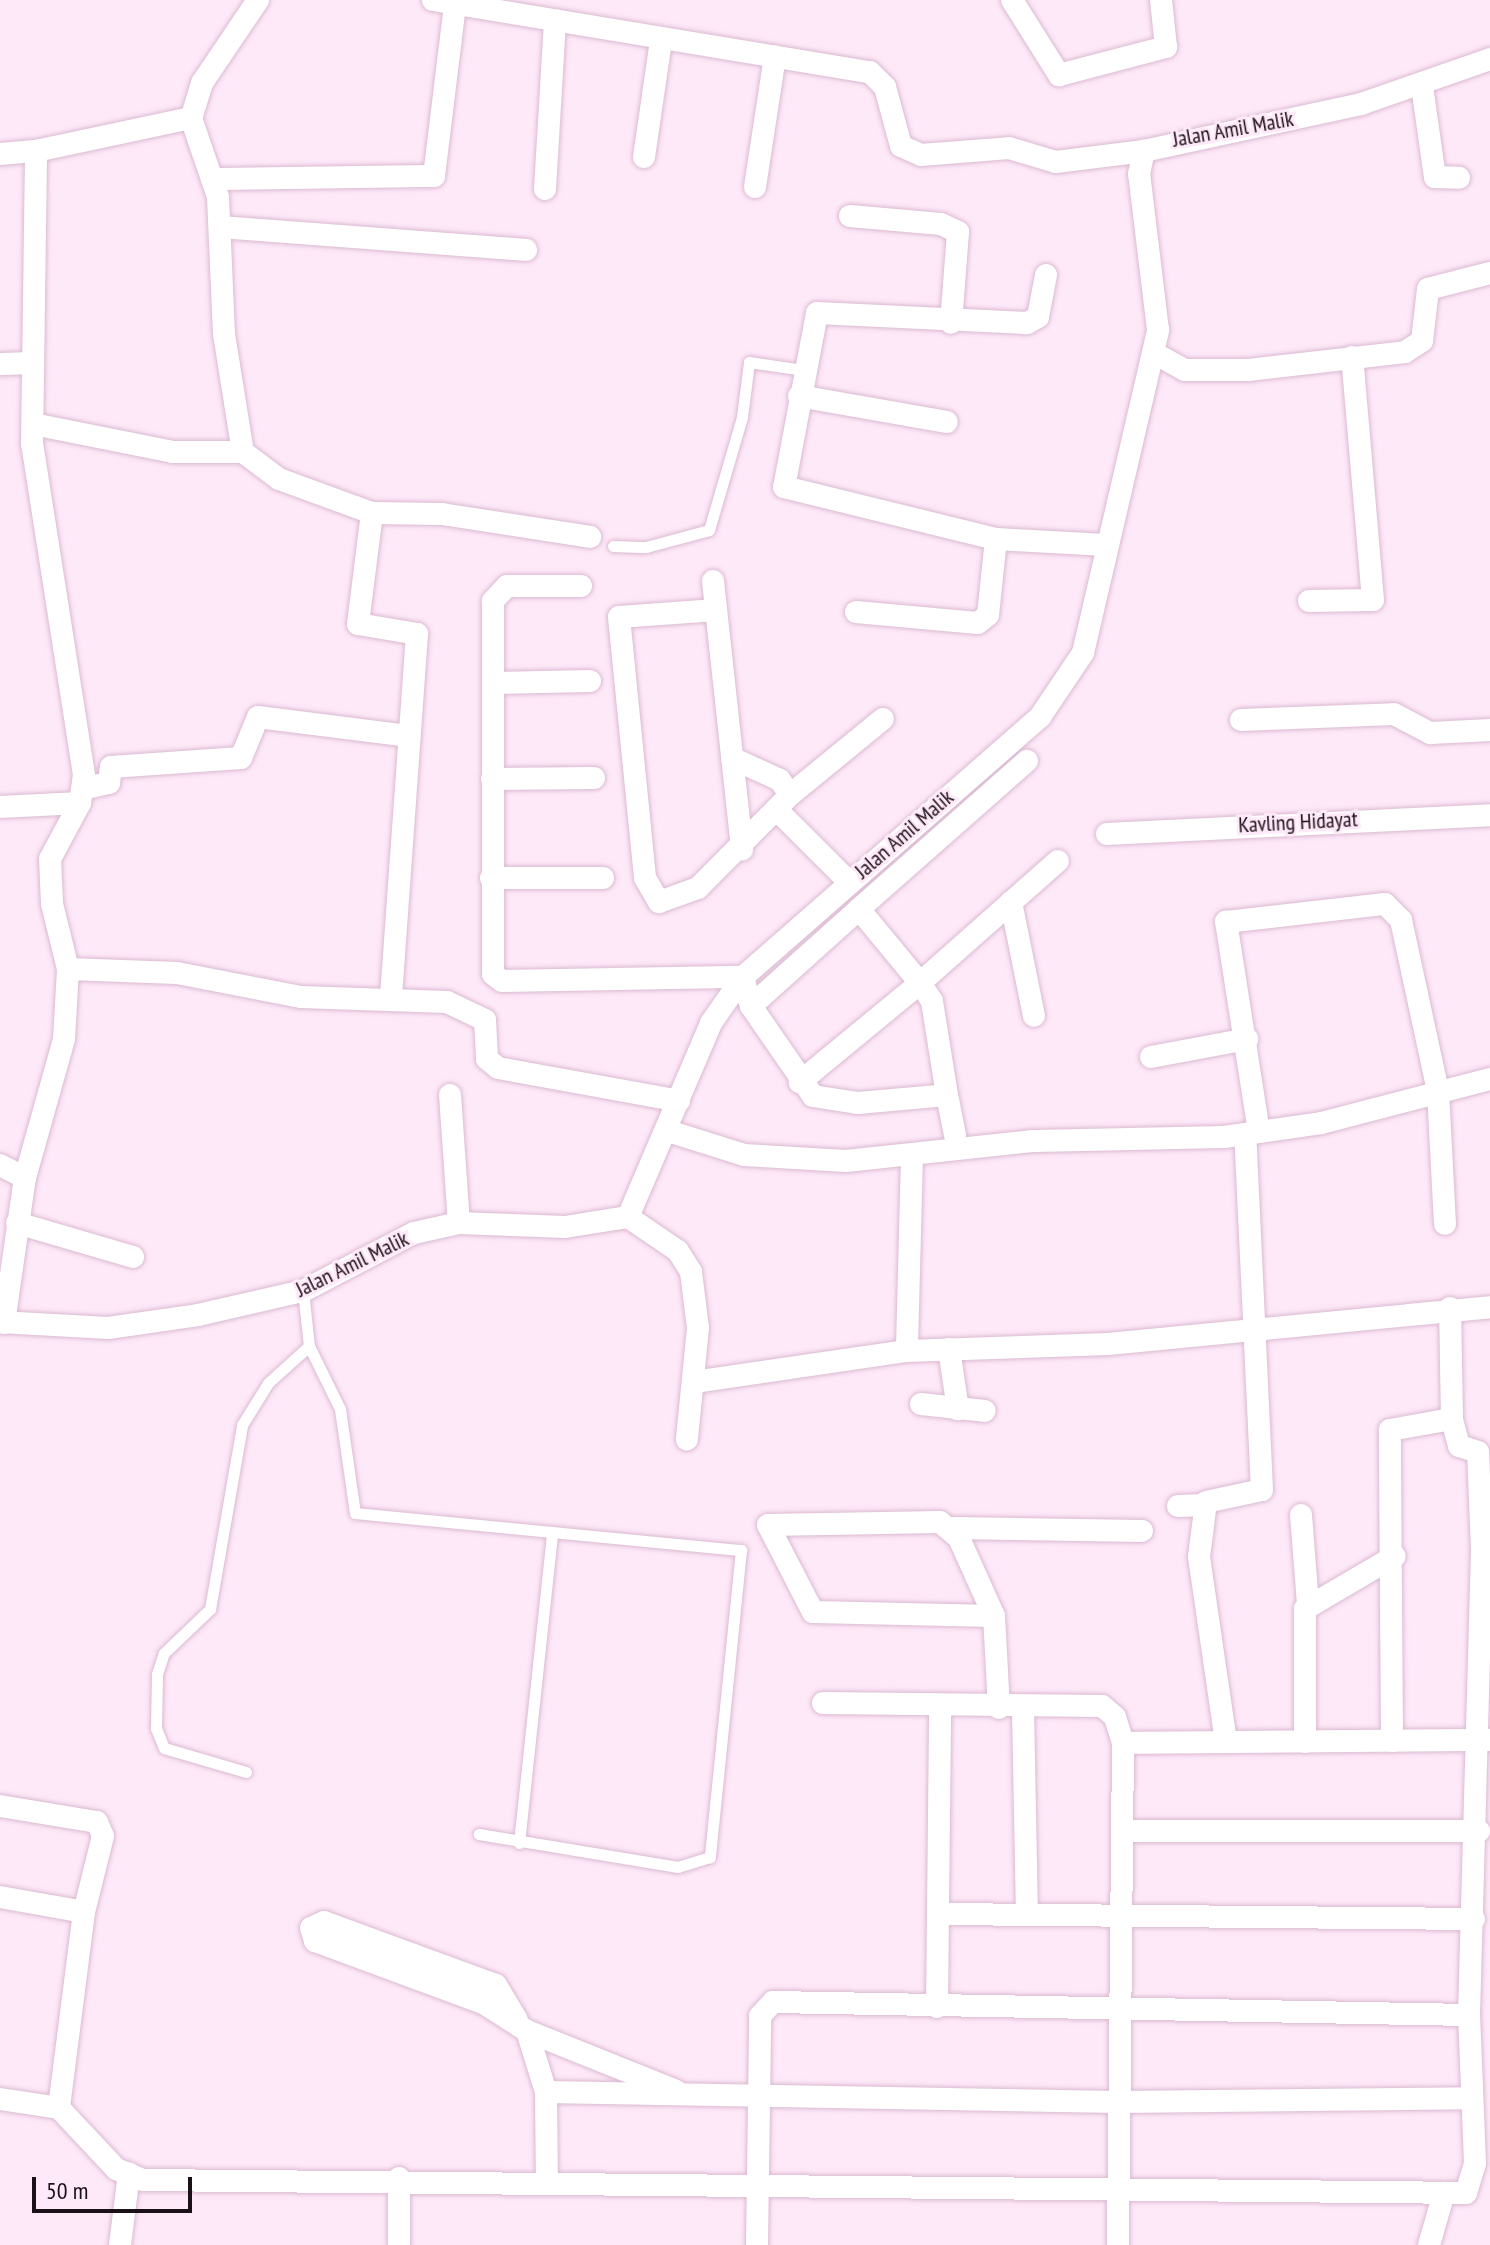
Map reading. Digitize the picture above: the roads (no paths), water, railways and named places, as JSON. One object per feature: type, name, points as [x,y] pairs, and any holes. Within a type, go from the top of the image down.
[{"type":"street","points":[[243,452],[224,334],[221,227],[212,179],[191,118],[202,83],[258,0]]},
{"type":"street","points":[[1012,0],[1059,75],[1163,49],[1165,24],[1161,0]]},
{"type":"street","points":[[1151,0],[1165,24]]},
{"type":"street","points":[[212,179],[434,176],[444,2],[494,5],[661,40],[877,75],[901,146],[921,155],[1009,148],[1056,162],[1144,151]]},
{"type":"street","points":[[545,189],[555,20]]},
{"type":"street","points":[[644,157],[661,40]]},
{"type":"street","points":[[755,187],[775,57]]},
{"type":"street","name":"Jalan Amil Malik","points":[[2,1322],[108,1328],[303,1291],[388,1244],[459,1223],[565,1227],[628,1217],[668,1131],[711,1023],[743,977],[1057,699],[1095,621],[1106,545],[1154,353],[1159,290],[1139,174],[1144,151],[1422,86],[1490,59]]},
{"type":"street","points":[[1422,86],[1435,177],[1459,178]]},
{"type":"street","points":[[0,154],[36,151],[191,118]]},
{"type":"street","points":[[2,1322],[25,1178],[64,1039],[68,969],[48,881],[50,859],[81,796],[77,697],[48,572],[33,424],[36,151]]},
{"type":"street","points":[[850,216],[941,224],[958,232],[951,323]]},
{"type":"street","points":[[221,227],[526,250]]},
{"type":"street","points":[[1154,353],[1185,370],[1413,350],[1422,341],[1428,289],[1490,273]]},
{"type":"street","points":[[1046,275],[1038,317],[951,323],[822,311],[813,319],[787,491],[996,539],[1106,545]]},
{"type":"street","points":[[1309,601],[1373,598],[1352,357]]},
{"type":"street","points":[[0,364],[32,363]]},
{"type":"street","points":[[799,396],[947,422]]},
{"type":"street","points":[[33,424],[173,452],[243,452],[279,479],[372,513],[442,514],[590,537]]},
{"type":"street","points":[[372,513],[358,624],[416,631],[391,998]]},
{"type":"street","points":[[856,612],[978,623],[988,615],[996,539]]},
{"type":"street","points":[[713,581],[742,849]]},
{"type":"street","points":[[581,586],[496,591],[490,966],[497,979],[743,977],[751,1006],[800,1082],[832,1102],[947,1095]]},
{"type":"street","points":[[716,610],[619,617],[650,894],[659,902],[684,898],[883,719]]},
{"type":"street","points":[[495,683],[590,681]]},
{"type":"street","points":[[1241,720],[1394,714],[1430,733],[1490,730]]},
{"type":"street","points":[[0,807],[81,796],[109,783],[111,767],[241,758],[258,717],[408,736]]},
{"type":"street","points":[[732,758],[780,780],[785,804],[848,881]]},
{"type":"street","points":[[751,1006],[1027,761]]},
{"type":"street","points":[[492,779],[594,778]]},
{"type":"street","name":"Kavling Hidayat","points":[[1107,834],[1490,815]]},
{"type":"street","points":[[800,1082],[920,983],[1058,861]]},
{"type":"street","points":[[491,878],[603,878]]},
{"type":"street","points":[[1011,902],[1034,1016]]},
{"type":"street","points":[[1178,1506],[1205,1505],[1262,1490],[1247,1039],[1226,922],[1385,904],[1401,920],[1438,1091],[1445,1224]]},
{"type":"street","points":[[859,909],[932,1001],[955,1135]]},
{"type":"street","points":[[68,969],[177,973],[301,997],[391,998],[469,1009],[485,1020],[487,1059],[498,1068],[679,1101]]},
{"type":"street","points":[[1151,1057],[1247,1039]]},
{"type":"street","points":[[668,1131],[744,1155],[912,1156],[1034,1141],[1252,1133],[1490,1079]]},
{"type":"street","points":[[450,1095],[459,1223]]},
{"type":"street","points":[[907,1351],[912,1156]]},
{"type":"street","points":[[0,1165],[25,1178]]},
{"type":"street","points":[[628,1217],[687,1259],[698,1328],[687,1439]]},
{"type":"street","points":[[17,1223],[133,1257]]},
{"type":"street","points":[[694,1382],[907,1351],[1257,1330],[1450,1308],[1490,1307]]},
{"type":"street","points":[[0,2099],[59,2108],[92,2147],[129,2174],[163,2181],[399,2178],[1118,2192],[1469,2192],[1483,2162],[1472,2098],[1469,2015],[1486,1740],[1486,1551],[1478,1452],[1459,1446],[1452,1419],[1450,1308]]},
{"type":"street","points":[[949,1349],[958,1409]]},
{"type":"street","points":[[921,1404],[985,1411]]},
{"type":"street","points":[[1392,1741],[1395,1556],[1390,1430],[1452,1419]]},
{"type":"street","points":[[1205,1505],[1201,1603],[1226,1742]]},
{"type":"street","points":[[1301,1515],[1308,1604],[1305,1742]]},
{"type":"street","points":[[994,1616],[813,1612],[768,1525],[1142,1531]]},
{"type":"street","points":[[953,1528],[994,1616],[999,1708]]},
{"type":"street","points":[[1308,1604],[1395,1556]]},
{"type":"street","points":[[823,1703],[1023,1709],[1102,1706],[1115,1717],[1123,1743],[1118,2245]]},
{"type":"street","points":[[937,2007],[940,1707]]},
{"type":"street","points":[[1023,1709],[1027,1915]]},
{"type":"street","points":[[1123,1743],[1486,1740]]},
{"type":"street","points":[[0,1806],[97,1822],[103,1836],[84,1912],[59,2108]]},
{"type":"street","points":[[1122,1831],[1479,1831]]},
{"type":"street","points":[[0,1897],[84,1912]]},
{"type":"street","points":[[938,1914],[1474,1919]]},
{"type":"street","points":[[547,2181],[546,2092],[522,2025],[496,1985],[324,1922],[311,1928],[315,1941],[522,2025],[680,2093]]},
{"type":"street","points":[[757,2245],[760,2016],[773,2002],[1469,2015]]},
{"type":"street","points":[[546,2092],[1119,2102],[1472,2098]]},
{"type":"street","points":[[120,2245],[129,2174]]},
{"type":"street","points":[[399,2178],[399,2245]]},
{"type":"street","points":[[1429,2245],[1444,2193]]},
{"type":"lane","points":[[613,546],[646,547],[709,530],[742,417],[749,362],[804,370]]},
{"type":"lane","points":[[303,1291],[309,1346],[340,1409],[355,1513],[741,1550],[717,1845],[710,1857],[678,1867],[479,1834]]},
{"type":"lane","points":[[246,1772],[164,1748],[156,1728],[157,1674],[164,1653],[210,1609],[251,1404],[309,1346]]},
{"type":"lane","points":[[519,1843],[552,1532]]}]
